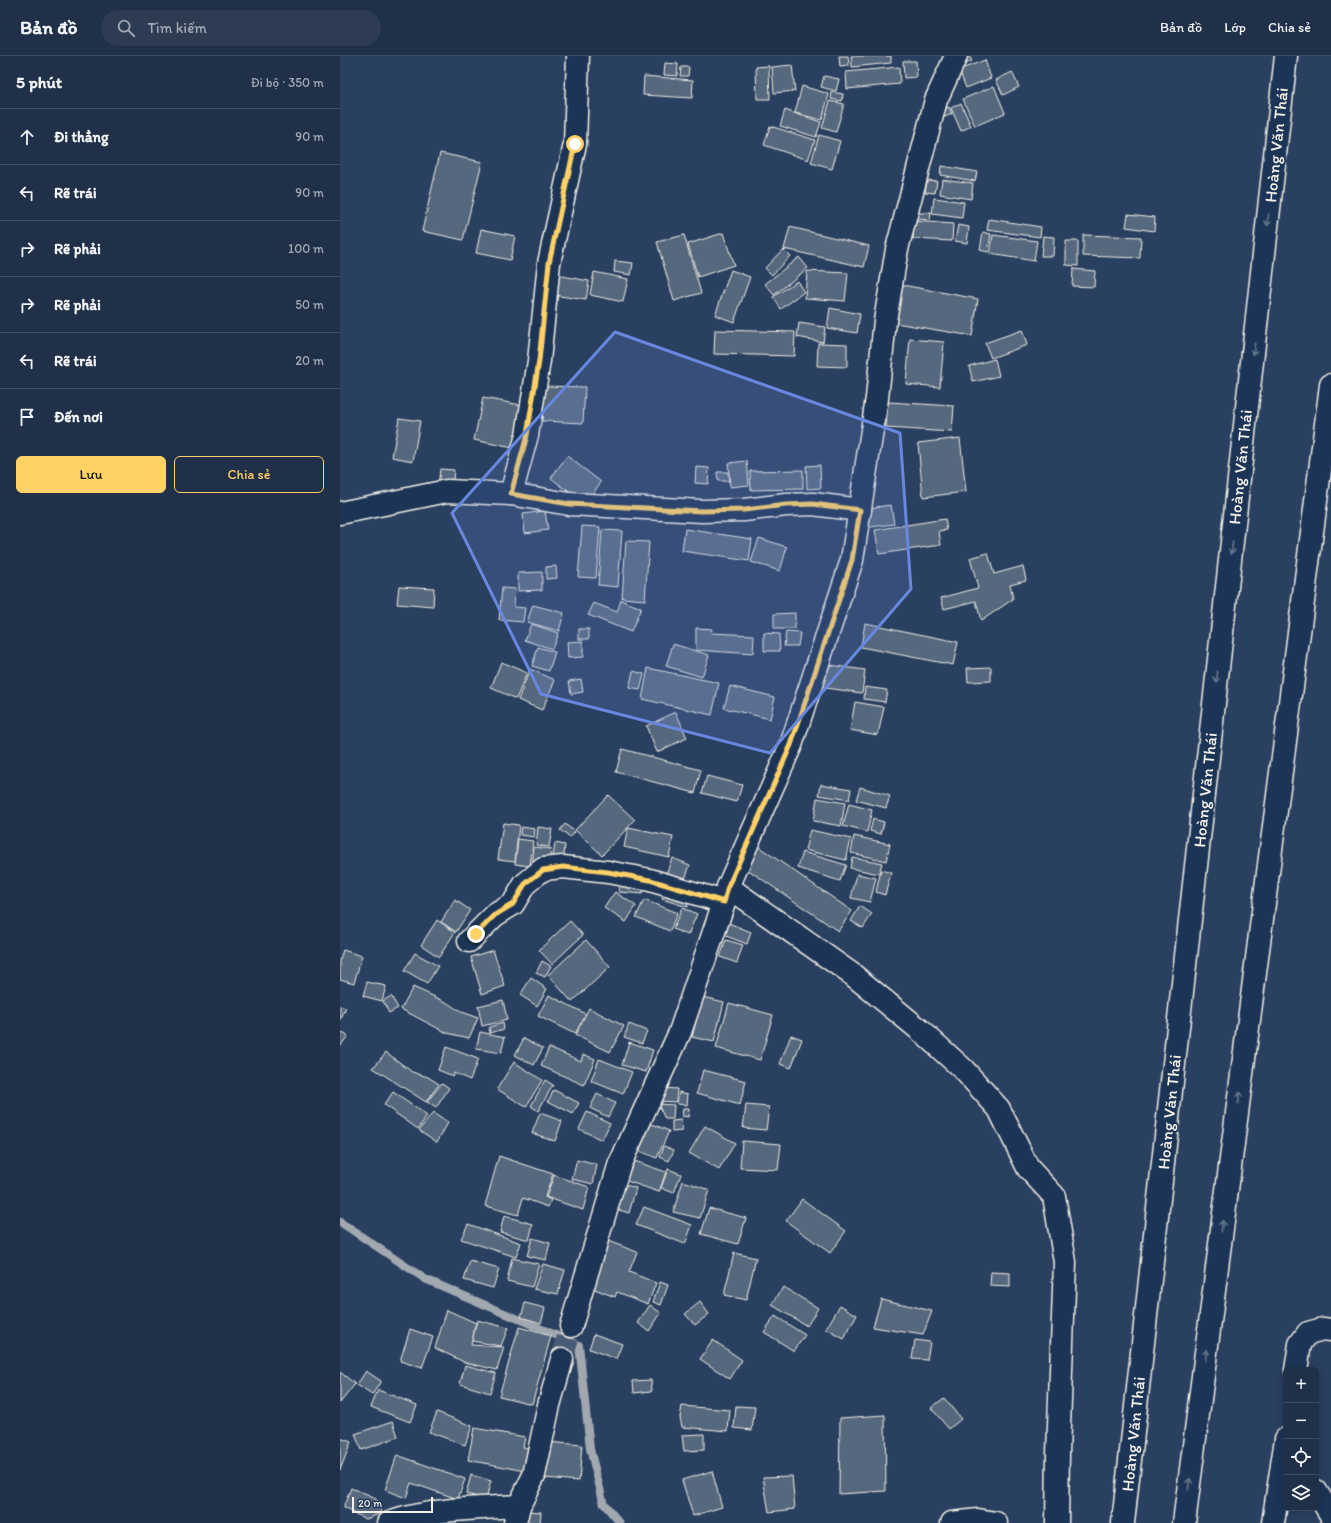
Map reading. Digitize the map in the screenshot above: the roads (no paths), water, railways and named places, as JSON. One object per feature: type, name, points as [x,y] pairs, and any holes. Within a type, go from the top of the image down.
[{"type":"street","points":[[511,494],[527,435],[539,361],[549,263],[575,144],[578,56]]},
{"type":"street","points":[[571,1326],[618,1166],[680,1032],[726,894],[791,745],[852,560],[877,398],[885,321],[897,248],[936,100],[956,56]]},
{"type":"street","name":"Hoàng Văn Thái","points":[[1123,1523],[1286,56]]},
{"type":"street","points":[[1184,1523],[1331,385]]},
{"type":"street","points":[[340,513],[447,491],[511,494],[569,504],[695,511],[744,510],[786,505],[813,504],[860,510]]},
{"type":"street","points":[[469,942],[495,915],[513,904],[525,884],[543,870],[563,867],[608,872],[726,894],[853,975],[920,1030],[964,1070],[999,1109],[1028,1168],[1054,1196],[1065,1262],[1056,1523]]},
{"type":"street","points":[[1296,1367],[1300,1344],[1308,1333],[1323,1329],[1331,1330]]},
{"type":"street","points":[[389,1523],[404,1518],[456,1509],[517,1514],[534,1475],[549,1405],[562,1359]]},
{"type":"street","points":[[1273,1523],[1283,1460]]},
{"type":"street","points":[[1319,1496],[1331,1515]]},
{"type":"street","points":[[952,1523],[978,1520],[996,1523]]},
{"type":"waterway","points":[[340,1222],[425,1279],[579,1345],[590,1449],[604,1504],[620,1523]]},
{"type":"tunnel","points":[[562,1359],[571,1326]]}]
